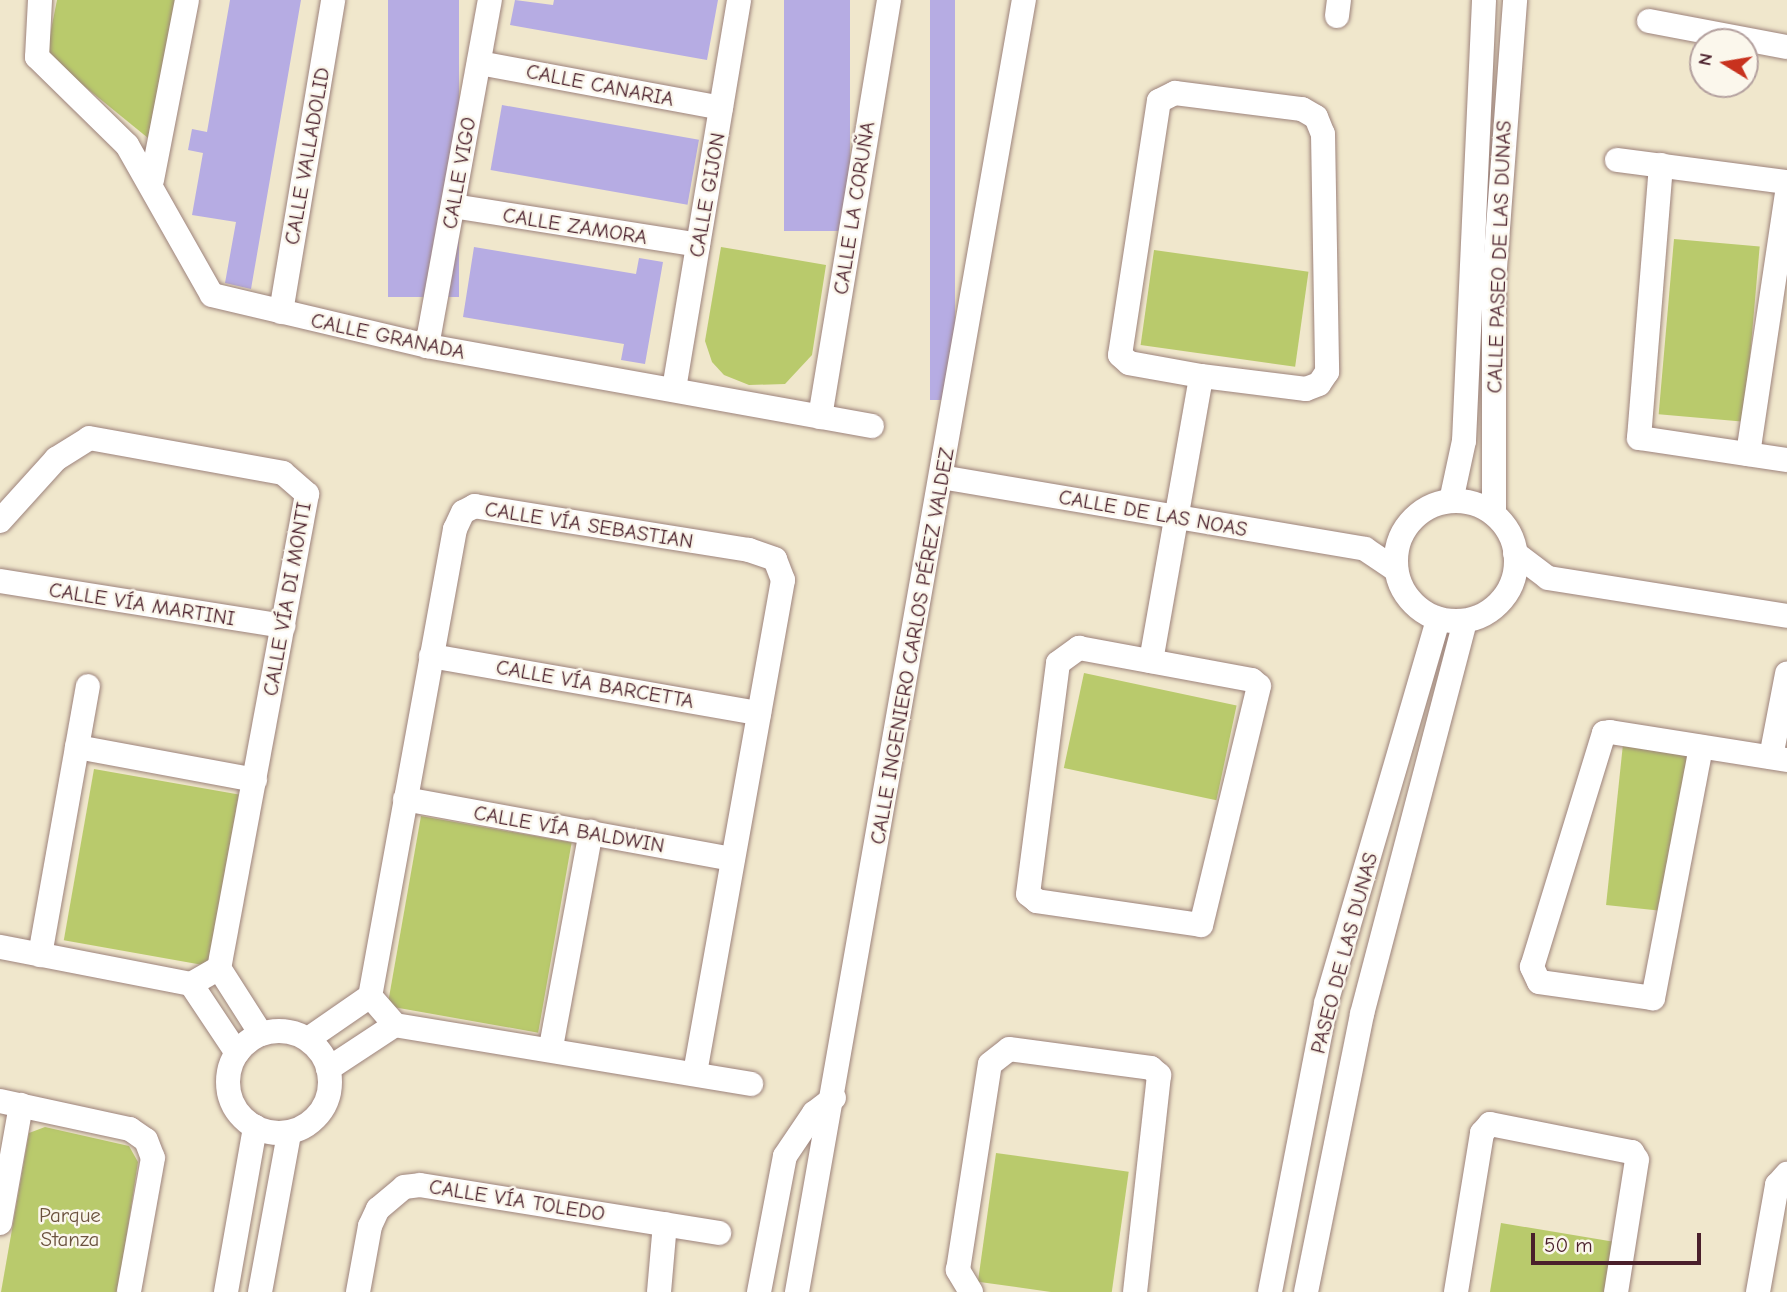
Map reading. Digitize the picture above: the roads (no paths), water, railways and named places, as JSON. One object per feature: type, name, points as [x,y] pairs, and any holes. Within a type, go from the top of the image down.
[{"type":"street","name":"CALLE GRANADA","points":[[40,0],[33,46],[37,57],[127,145],[152,180],[212,295],[427,346],[872,426]]},
{"type":"street","points":[[152,180],[187,0]]},
{"type":"street","name":"CALLE VALLADOLID","points":[[281,312],[333,0]]},
{"type":"street","name":"CALLE VIGO","points":[[427,346],[491,0]]},
{"type":"street","name":"CALLE GIJON","points":[[674,389],[739,0]]},
{"type":"street","name":"CALLE LA CORUÑA","points":[[820,417],[889,0]]},
{"type":"street","name":"CALLE INGENIERO CARLOS PÉREZ VALDEZ","points":[[797,1292],[834,1098],[1024,0]]},
{"type":"street","name":"CALLE PASEO DE LAS DUNAS","points":[[1451,501],[1464,441],[1484,0]]},
{"type":"street","name":"CALLE PASEO DE LAS DUNAS","points":[[1494,514],[1494,281],[1515,0]]},
{"type":"street","points":[[1649,21],[1787,47]]},
{"type":"street","name":"CALLE CANARIA","points":[[479,63],[721,108]]},
{"type":"street","points":[[1175,93],[1302,109],[1317,117],[1323,134],[1327,372],[1306,389],[1201,376],[1129,363],[1118,342],[1159,101],[1175,93]]},
{"type":"street","points":[[1617,160],[1787,182]]},
{"type":"street","points":[[1661,165],[1639,438],[1787,460]]},
{"type":"street","points":[[1748,454],[1787,193]]},
{"type":"street","name":"CALLE ZAMORA","points":[[453,206],[698,245]]},
{"type":"street","points":[[1151,661],[1201,376]]},
{"type":"street","name":"CALLE VÍA DI MONTI","points":[[0,521],[57,459],[89,438],[283,473],[307,494],[219,968]]},
{"type":"street","name":"CALLE DE LAS NOAS","points":[[941,477],[1365,549],[1396,570]]},
{"type":"street","points":[[1548,578],[1507,593],[1465,621],[1438,619],[1410,600],[1396,570],[1401,536],[1422,512],[1451,501],[1494,514],[1516,553],[1548,578],[1787,617]]},
{"type":"street","name":"CALLE VÍA SEBASTIAN","points":[[370,996],[455,529],[463,512],[475,506],[749,550],[775,559],[783,580],[695,1073]]},
{"type":"street","name":"CALLE DE LAS NOAS","points":[[1365,549],[1401,536]]},
{"type":"street","points":[[1507,593],[1516,553]]},
{"type":"street","name":"CALLE VÍA MARTINI","points":[[0,581],[283,626]]},
{"type":"street","name":"PASEO DE LAS DUNAS","points":[[1270,1292],[1326,1003],[1438,619]]},
{"type":"street","name":"PASEO DE LAS DUNAS","points":[[1306,1292],[1308,1267],[1362,1014],[1465,621]]},
{"type":"street","points":[[1079,648],[1151,661],[1251,680],[1261,698],[1207,918],[1192,928],[1037,901],[1025,882],[1058,663],[1079,648]]},
{"type":"street","name":"CALLE VÍA BARCETTA","points":[[431,656],[759,713]]},
{"type":"street","points":[[1702,747],[1658,989],[1646,1000],[1539,982],[1533,975],[1604,733],[1702,747],[1779,759],[1787,674]]},
{"type":"street","points":[[40,955],[88,686]]},
{"type":"street","points":[[77,747],[255,780]]},
{"type":"street","name":"CALLE VÍA BALDWIN","points":[[405,799],[733,859]]},
{"type":"street","points":[[551,1047],[591,832]]},
{"type":"street","points":[[0,947],[191,984],[219,968],[261,1034]]},
{"type":"street","points":[[191,984],[237,1053]]},
{"type":"street","points":[[308,1039],[370,996],[395,1025],[551,1047],[751,1084]]},
{"type":"street","points":[[328,1069],[395,1025]]},
{"type":"street","points":[[293,1032],[308,1039],[328,1069],[328,1098],[318,1115],[289,1134],[255,1127],[230,1099],[230,1067],[237,1053],[261,1034],[293,1032]]},
{"type":"street","points":[[971,1292],[958,1270],[990,1064],[1009,1049],[1151,1068],[1159,1075],[1135,1292]]},
{"type":"street","points":[[759,1292],[785,1156],[814,1113],[834,1098]]},
{"type":"street","points":[[0,1223],[11,1103],[130,1129],[146,1140],[153,1157],[129,1292]]},
{"type":"street","points":[[1456,1292],[1482,1133],[1490,1124],[1632,1152],[1637,1160],[1616,1292]]},
{"type":"street","points":[[226,1292],[255,1127]]},
{"type":"street","points":[[260,1292],[289,1134]]},
{"type":"street","points":[[1758,1292],[1777,1185],[1787,1174]]},
{"type":"street","name":"CALLE VÍA TOLEDO","points":[[358,1292],[370,1226],[389,1197],[404,1187],[420,1185],[719,1233]]},
{"type":"street","points":[[659,1292],[665,1224]]},
{"type":"street","points":[[1276,1260],[1308,1267]]},
{"type":"park label","name":"Parque Stanza","points":[[70,1227]]}]
